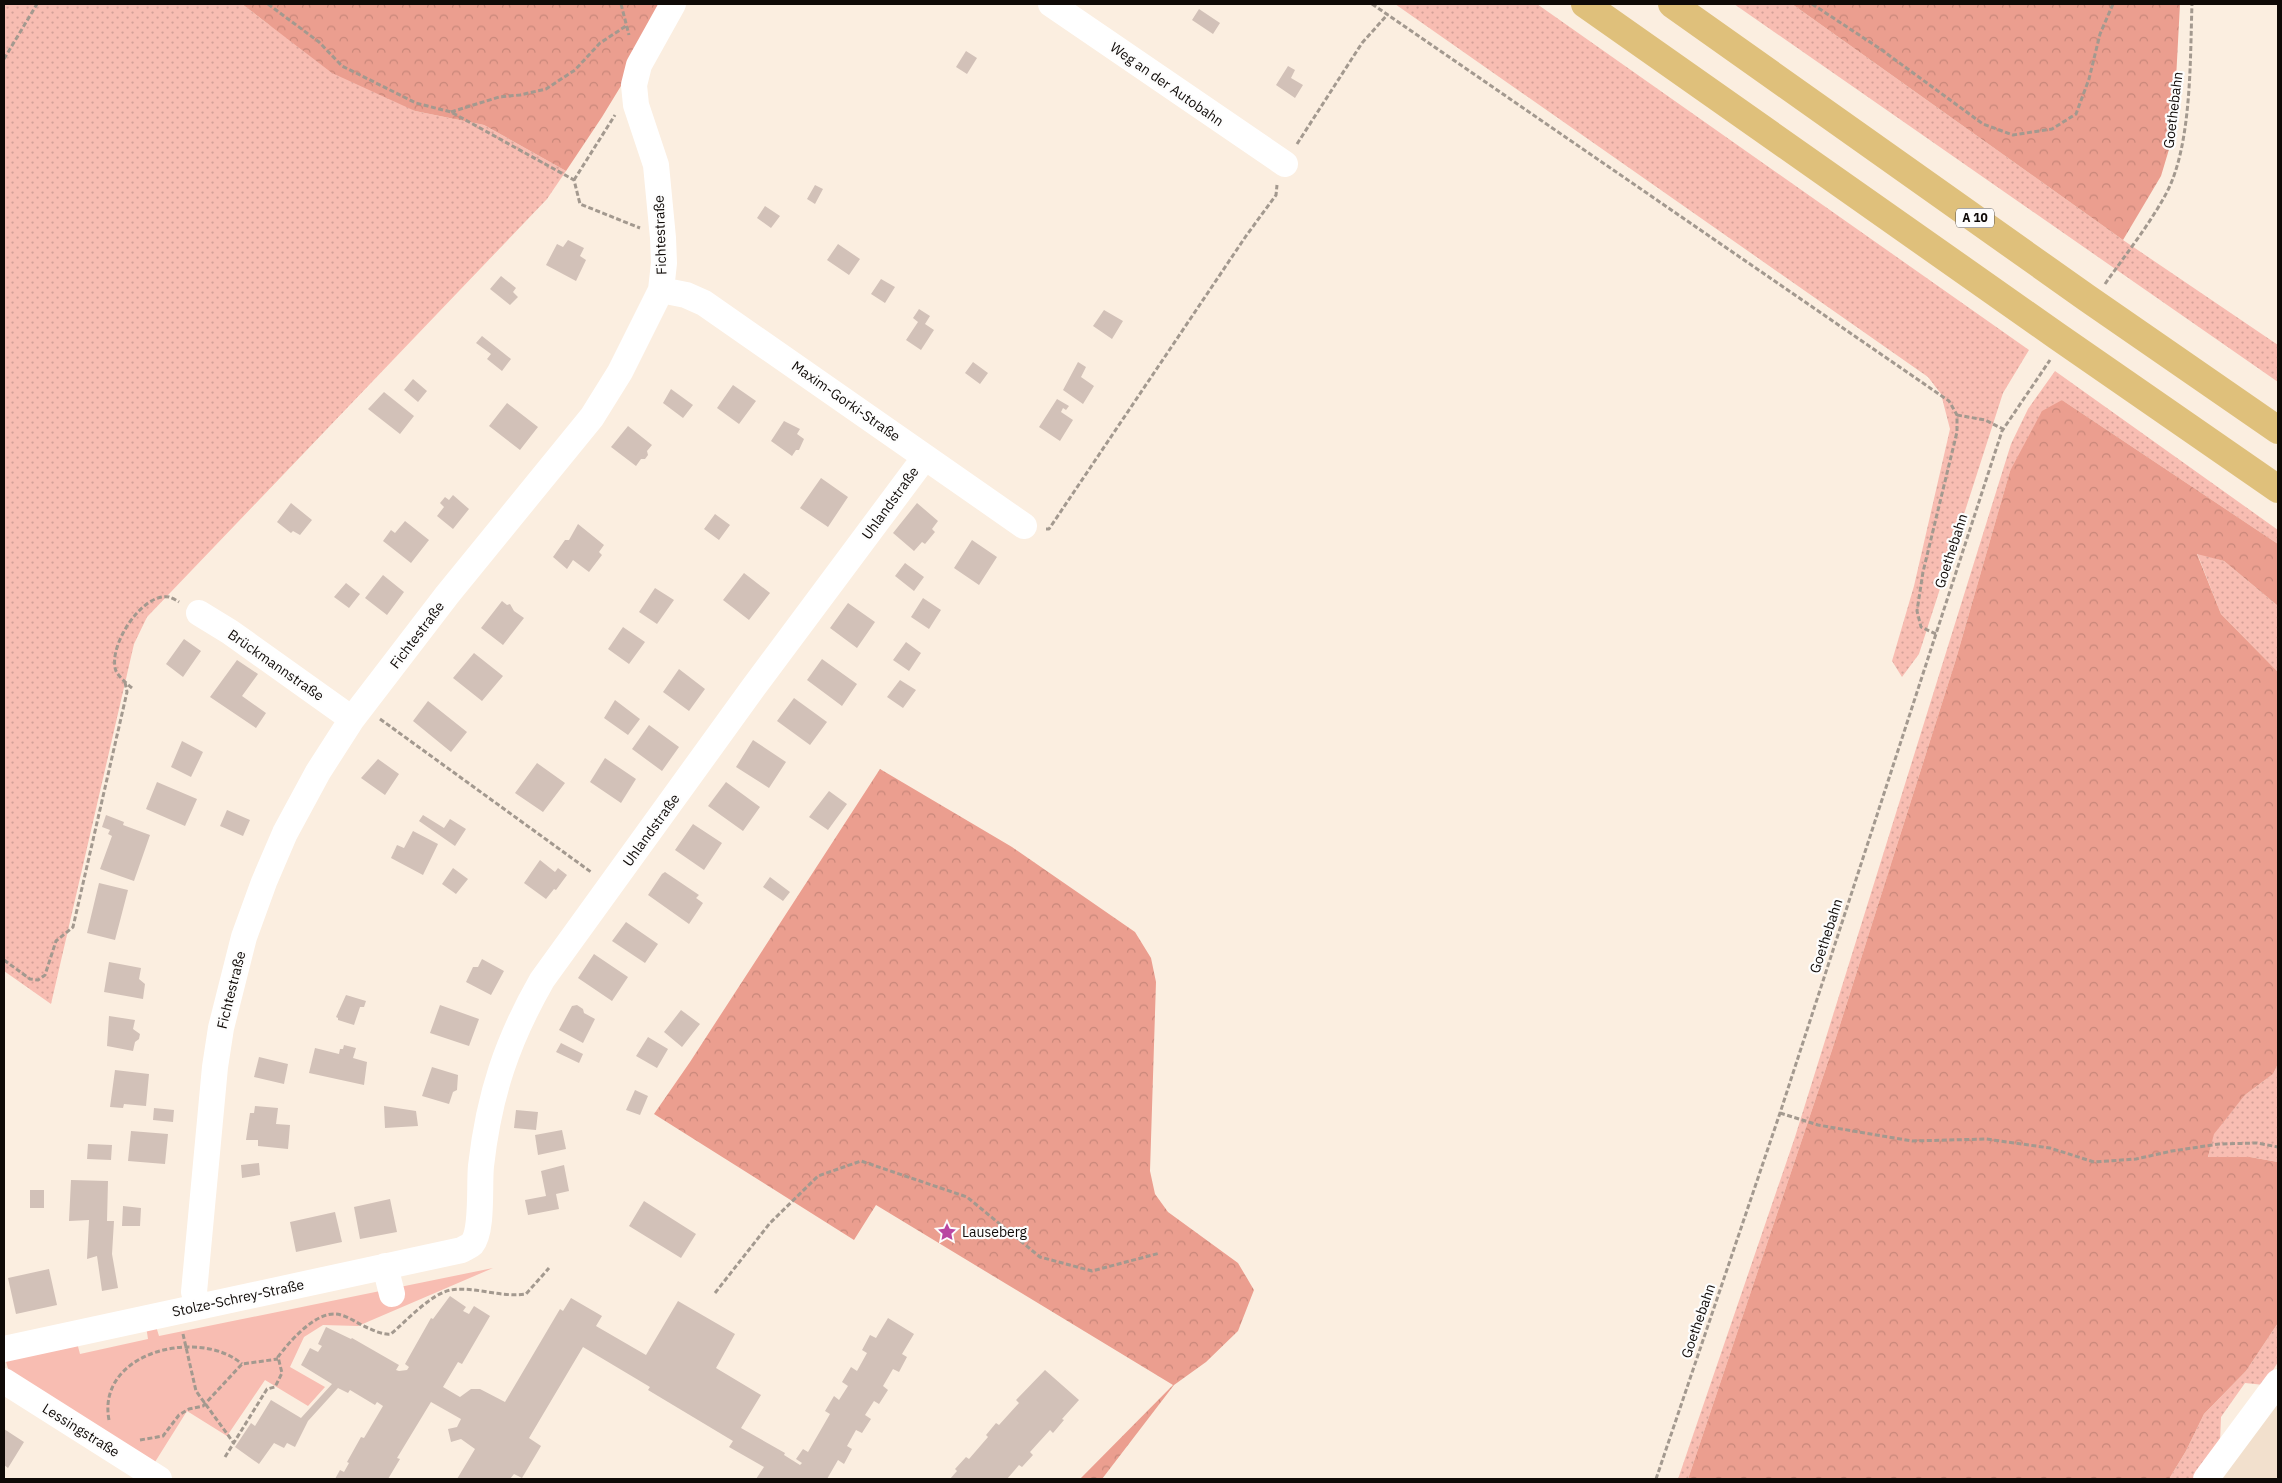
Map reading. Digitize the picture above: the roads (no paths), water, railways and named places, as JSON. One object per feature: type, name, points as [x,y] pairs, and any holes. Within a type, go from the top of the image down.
[{"type":"highway","points":[[1585,4],[2278,489]]},
{"type":"highway","name":"A 10","points":[[1672,4],[2087,298],[2278,430]]},
{"type":"street","name":"Fichtestraße","points":[[188,1308],[194,1292],[217,1055],[235,966],[264,882],[285,833],[318,772],[357,712],[464,574],[592,416],[620,372],[661,290],[663,238],[656,165],[636,104],[634,85],[639,65],[673,4]]},
{"type":"street","name":"Weg an der Autobahn","points":[[1051,4],[1285,164]]},
{"type":"street","name":"Maxim-Gorki-Straße","points":[[661,290],[686,295],[704,303],[1024,526]]},
{"type":"street","name":"Uhlandstraße","points":[[472,1244],[477,1231],[481,1167],[487,1119],[502,1062],[521,1017],[542,980],[925,457]]},
{"type":"street","name":"Brückmannstraße","points":[[199,613],[357,712]]},
{"type":"street","name":"Stolze-Schrey-Straße","points":[[4,1349],[462,1250],[472,1244]]},
{"type":"street","points":[[385,1266],[392,1294]]},
{"type":"street","name":"Lessingstraße","points":[[4,1381],[159,1479]]},
{"type":"street","points":[[2206,1479],[2278,1382]]},
{"type":"place","name":"Lauseberg","points":[[947,1232]]}]
